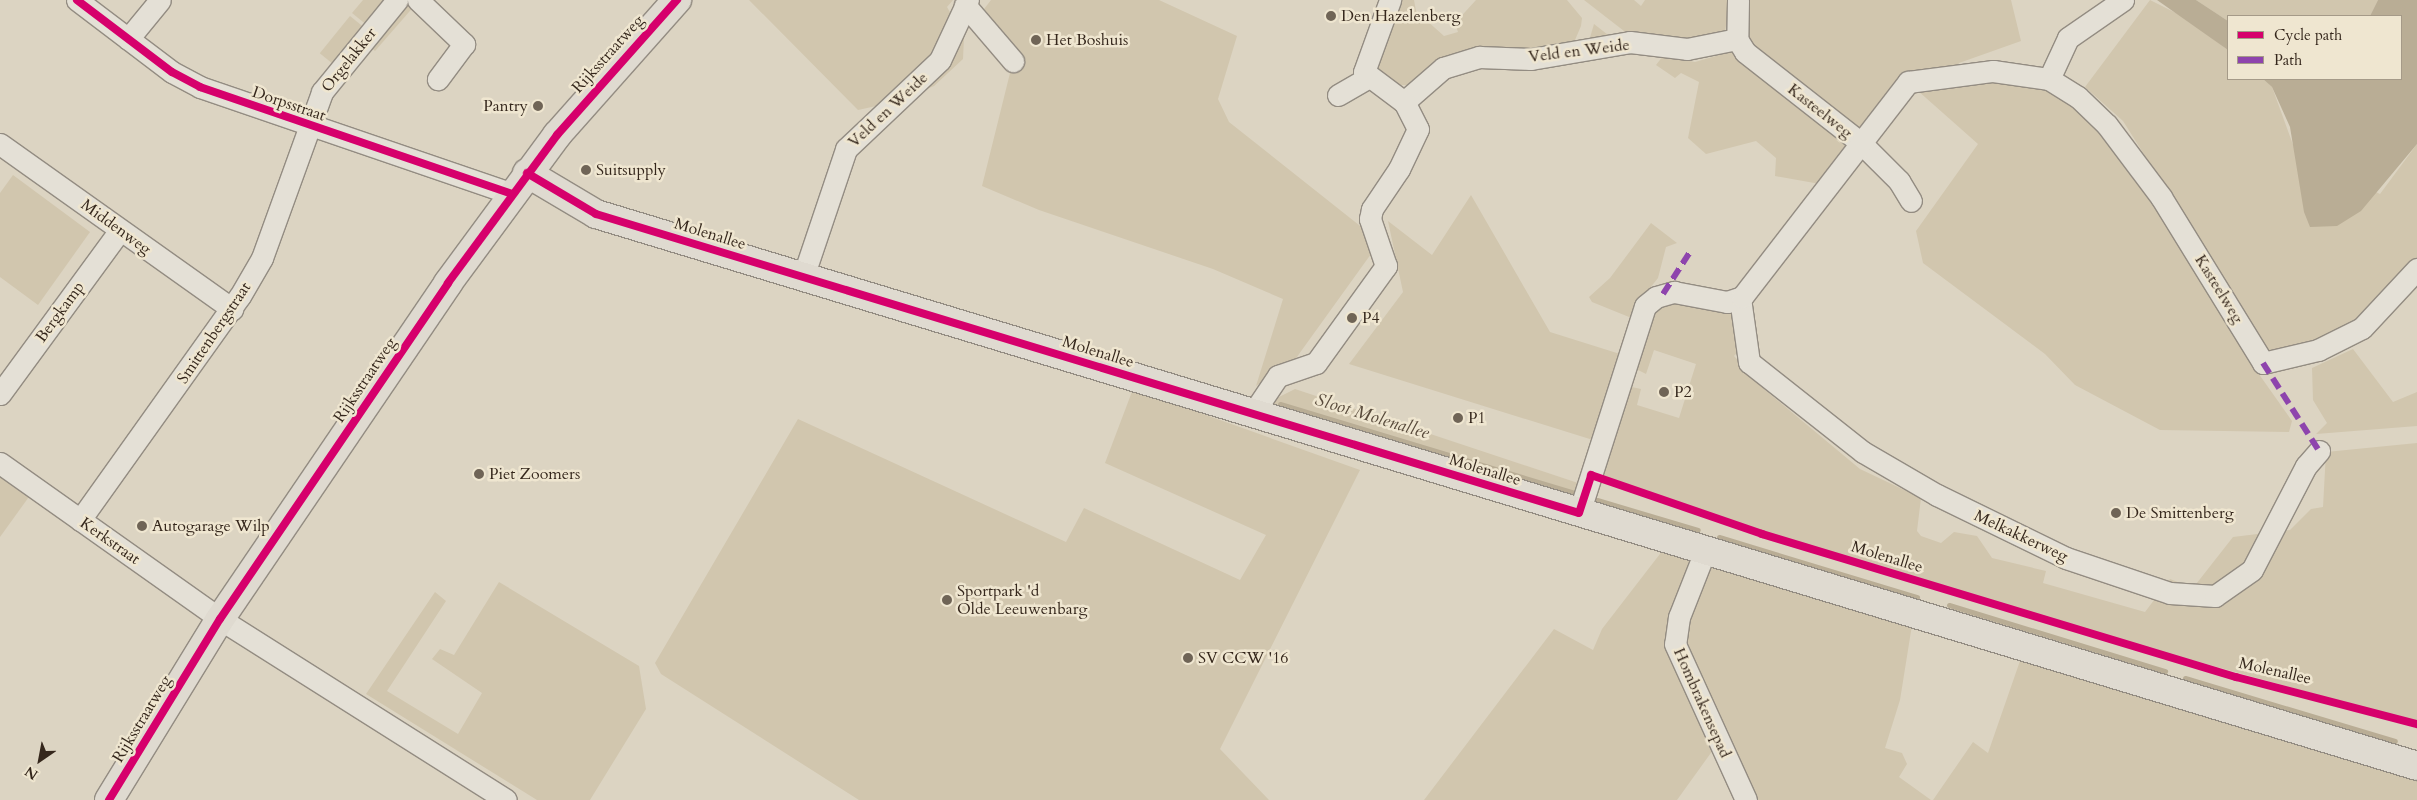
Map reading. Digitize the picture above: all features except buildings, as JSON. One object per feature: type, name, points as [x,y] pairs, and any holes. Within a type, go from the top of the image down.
[{"type":"main road","name":"Rijksstraatweg","points":[[109,800],[220,619],[520,183],[588,97],[677,0]]},
{"type":"main road","name":"Molenallee","points":[[520,183],[596,214],[2417,766]]},
{"type":"street","name":"Dorpsstraat","points":[[77,0],[186,81],[308,125],[493,183],[520,183]]},
{"type":"street","points":[[128,39],[160,0]]},
{"type":"street","name":"Orgelakker","points":[[308,125],[328,84],[397,0]]},
{"type":"street","points":[[418,0],[464,44],[438,78]]},
{"type":"street","points":[[1252,413],[1278,376],[1316,363],[1383,274],[1386,258],[1372,227],[1372,209],[1399,170],[1418,130],[1404,102],[1368,78],[1365,63],[1390,0]]},
{"type":"street","points":[[1737,39],[1738,0]]},
{"type":"street","points":[[2049,79],[2068,38],[2123,0]]},
{"type":"street","name":"Veld en Weide","points":[[803,277],[846,148],[940,60],[966,3],[1013,61]]},
{"type":"street","name":"Veld en Weide","points":[[1404,102],[1443,68],[1479,58],[1531,59],[1630,42],[1687,49],[1737,39]]},
{"type":"street","name":"Kasteelweg","points":[[1737,39],[1745,52],[1861,143],[1908,82],[1994,70],[2049,79],[2078,97],[2119,140],[2161,197],[2263,363],[2318,350],[2362,328],[2417,269]]},
{"type":"street","points":[[1338,95],[1368,78]]},
{"type":"street","name":"Smittenbergstraat","points":[[80,520],[232,309],[262,258],[308,125]]},
{"type":"street","points":[[1579,513],[1645,306],[1656,297],[1674,292],[1727,302],[1743,296],[1861,143],[1899,181],[1910,202]]},
{"type":"street","name":"Middenweg","points":[[0,144],[232,309]]},
{"type":"street","name":"Bergkamp","points":[[0,394],[120,230]]},
{"type":"street","name":"Melkakkerweg","points":[[1743,296],[1749,362],[1863,452],[1937,495],[2066,558],[2170,593],[2215,596],[2233,588],[2252,570],[2306,466],[2319,451]]},
{"type":"street","name":"Kerkstraat","points":[[0,463],[220,619]]},
{"type":"street","name":"Hombrakensepad","points":[[1705,551],[1679,617],[1675,644],[1746,800]]},
{"type":"street","points":[[220,619],[506,800]]},
{"type":"shaded area","points":[[363,0],[389,0],[368,26],[352,13]]},
{"type":"shaded area","points":[[749,0],[953,0],[947,7],[964,37],[963,59],[934,86],[899,101],[858,110]]},
{"type":"shaded area","points":[[991,0],[1159,0],[1237,36],[1218,99],[1229,122],[1369,233],[1371,254],[1294,361],[1256,386],[1283,299],[1213,269],[1039,210],[982,186],[1012,65],[971,26]]},
{"type":"shaded area","points":[[1395,0],[1414,0],[1416,11],[1444,36],[1458,32],[1455,23],[1476,0],[1567,0],[1582,18],[1575,40],[1566,45],[1412,85],[1387,85],[1372,70]]},
{"type":"shaded area","points":[[1584,0],[1634,0],[1641,6],[1645,0],[1730,0],[1725,32],[1683,43],[1652,41],[1624,31]]},
{"type":"shaded area","points":[[1743,0],[2011,0],[2021,41],[1959,63],[1957,67],[1914,73],[1860,133],[1748,49]]},
{"type":"shaded area","points":[[2150,0],[2184,17],[2227,49],[2227,80],[2264,80],[2272,87],[2296,153],[2380,194],[2417,144],[2417,257],[2400,281],[2348,330],[2272,357],[2123,121],[2085,87]]},
{"type":"shaded area","points":[[2157,0],[2196,0],[2227,20],[2227,49]]},
{"type":"shaded area","points":[[2196,0],[2378,0],[2370,15],[2227,15],[2227,20]]},
{"type":"shaded area","points":[[2378,0],[2417,0],[2417,144],[2361,211],[2337,226],[2310,227],[2304,212],[2290,127],[2272,87],[2264,80],[2402,80],[2402,15],[2370,15]]},
{"type":"shaded area","points":[[405,4],[416,4],[375,51],[368,45]]},
{"type":"shaded area","points":[[350,16],[365,28],[335,65],[320,53]]},
{"type":"shaded area","points":[[1594,24],[1612,38],[1589,41]]},
{"type":"shaded area","points":[[1730,52],[1851,145],[1820,184],[1775,176],[1776,158],[1756,141],[1706,154],[1688,138],[1699,82],[1681,73],[1675,78],[1656,65],[1663,56],[1695,62]]},
{"type":"shaded area","points":[[1994,79],[2060,91],[2137,171],[2256,370],[2292,421],[2289,432],[2160,430],[2075,385],[2045,354],[1923,263],[1916,231],[1978,144],[1917,90]]},
{"type":"shaded area","points":[[13,175],[90,232],[38,305],[0,277],[0,193]]},
{"type":"shaded area","points":[[1471,195],[1550,332],[1620,354],[1593,440],[1349,364],[1403,292],[1388,221],[1432,255]]},
{"type":"shaded area","points":[[1651,223],[1677,243],[1666,247],[1658,278],[1642,298],[1634,319],[1592,302],[1589,297],[1610,278]]},
{"type":"shaded area","points":[[1667,300],[1740,310],[1748,340],[1734,356],[1765,390],[1860,469],[1921,498],[1917,531],[1921,536],[1941,543],[1954,532],[1977,536],[1992,558],[2046,571],[2043,583],[2145,612],[2170,579],[2193,588],[2233,537],[2290,530],[2311,509],[2323,507],[2326,452],[2417,443],[2417,722],[1981,602],[1600,480],[1627,386],[1641,389],[1637,405],[1679,418],[1696,364],[1654,350],[1646,374],[1632,367],[1653,310]]},
{"type":"shaded area","points":[[2353,349],[2393,402],[2417,392],[2417,426],[2316,434],[2327,423],[2313,400],[2312,368]]},
{"type":"shaded area","name":"Sportpark 'd Olde Leeuwenbarg","points":[[1133,389],[1360,470],[1220,749],[1269,800],[859,800],[661,674],[655,663],[798,419],[1066,542],[1084,508],[1240,580],[1266,535],[1105,463]]},
{"type":"shaded area","points":[[1295,389],[1578,483],[1572,501],[1265,404]]},
{"type":"shaded area","points":[[0,472],[31,494],[0,537]]},
{"type":"shaded area","points":[[1663,550],[1690,558],[1670,618],[1670,659],[1713,750],[1677,800],[1424,800],[1554,629],[1593,650],[1602,629]]},
{"type":"shaded area","points":[[1708,564],[1912,625],[1900,700],[1885,748],[1902,753],[1907,764],[1899,777],[1931,800],[1751,800],[1697,683],[1683,634]]},
{"type":"shaded area","points":[[499,582],[639,666],[646,709],[590,800],[537,800],[366,694],[435,592],[446,601],[387,691],[458,734],[482,693],[432,659],[440,649],[454,655]]},
{"type":"shaded area","points":[[2021,658],[2417,777],[2417,800],[1933,800],[1973,742],[1988,753]]},
{"type":"waterway","name":"Sloot Molenallee","points":[[1280,404],[1572,492]]},
{"type":"waterway","name":"Sloot Molenallee","points":[[1597,500],[1698,530]]},
{"type":"waterway","name":"Sloot Molenallee","points":[[1719,537],[1917,597]]},
{"type":"waterway","name":"Sloot Molenallee","points":[[1949,605],[2165,671]]},
{"type":"waterway","name":"Sloot Molenallee","points":[[2185,678],[2395,741]]},
{"type":"marked path","points":[[1663,294],[1690,252]]},
{"type":"marked path","points":[[2263,363],[2319,451]]},
{"type":"cycle path","points":[[77,0],[172,72],[200,87],[512,194]]},
{"type":"cycle path","points":[[109,800],[220,619],[448,283],[557,135],[677,0]]},
{"type":"cycle path","points":[[527,173],[596,214],[1579,513],[1591,475],[1762,534],[2236,677],[2417,724]]},
{"type":"place","name":"Den Hazelenberg","points":[[1331,16]]},
{"type":"place","name":"Het Boshuis","points":[[1036,40]]},
{"type":"place","name":"Pantry","points":[[538,106]]},
{"type":"place","name":"Suitsupply","points":[[586,170]]},
{"type":"place","name":"P4","points":[[1352,318]]},
{"type":"place","name":"P2","points":[[1664,392]]},
{"type":"place","name":"P1","points":[[1458,418]]},
{"type":"place","name":"Piet Zoomers","points":[[479,474]]},
{"type":"place","name":"De Smittenberg","points":[[2116,513]]},
{"type":"place","name":"Autogarage Wilp","points":[[142,526]]},
{"type":"place","name":"Sportpark 'd Olde Leeuwenbarg","points":[[947,600]]},
{"type":"place","name":"SV CCW '16","points":[[1188,658]]}]
